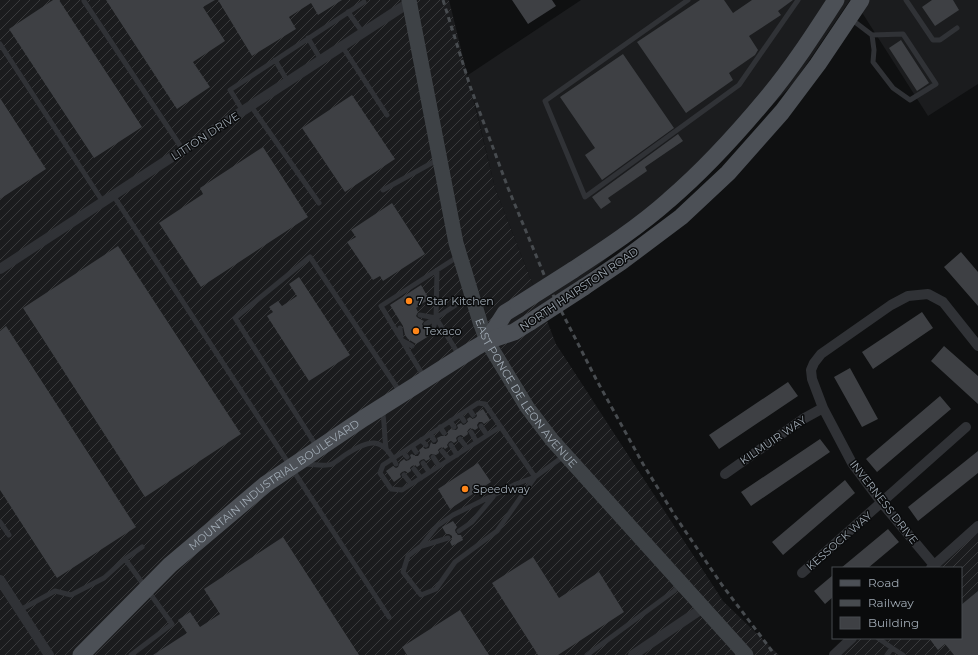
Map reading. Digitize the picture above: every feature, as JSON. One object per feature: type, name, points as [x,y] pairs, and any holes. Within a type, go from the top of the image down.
[{"type":"main road","name":"NORTH HAIRSTON ROAD","points":[[487,341],[505,313],[609,246],[668,201],[713,158],[766,99],[801,52],[836,0]]},
{"type":"main road","name":"NORTH HAIRSTON ROAD","points":[[487,341],[514,332],[530,322],[621,262],[681,217],[728,173],[782,112],[818,64],[861,0]]},
{"type":"main road","name":"EAST PONCE DE LEON AVENUE","points":[[409,1],[456,243],[487,341],[527,406],[552,440],[746,655]]},
{"type":"main road","name":"MOUNTAIN INDUSTRIAL BOULEVARD","points":[[81,655],[170,565],[266,484],[381,407],[487,341]]},
{"type":"street","name":"LITTON DRIVE","points":[[0,269],[363,33],[409,1]]},
{"type":"street","name":"INVERNESS DRIVE","points":[[933,567],[852,464],[823,408],[812,380],[811,370],[821,354],[891,305],[908,296],[928,294],[943,302],[978,346]]},
{"type":"street","name":"KILMUIR WAY","points":[[725,474],[803,419],[823,408]]},
{"type":"street","name":"KESSOCK WAY","points":[[802,573],[966,427]]},
{"type":"street","points":[[933,567],[977,527]]},
{"type":"street","points":[[0,580],[49,655]]},
{"type":"street","points":[[633,655],[703,608]]},
{"type":"street","points":[[834,655],[851,639]]},
{"type":"lane","points":[[688,0],[545,101],[585,197],[739,85],[798,0]]},
{"type":"lane","points":[[906,0],[933,40],[940,40],[956,28]]},
{"type":"lane","points":[[84,1],[183,150]]},
{"type":"lane","points":[[319,203],[247,108],[230,90],[364,2]]},
{"type":"lane","points":[[348,12],[363,33]]},
{"type":"lane","points":[[849,17],[872,35],[903,34],[936,84],[910,100],[893,88],[873,62],[874,50],[872,35]]},
{"type":"lane","points":[[308,38],[321,60]]},
{"type":"lane","points":[[0,44],[102,202]]},
{"type":"lane","points":[[342,46],[387,115]]},
{"type":"lane","points":[[275,60],[288,82]]},
{"type":"lane","points":[[383,190],[440,158]]},
{"type":"lane","points":[[113,195],[294,465],[389,618]]},
{"type":"lane","points":[[426,379],[404,339],[381,306],[460,256]]},
{"type":"lane","points":[[318,449],[235,318],[310,257],[402,394]]},
{"type":"lane","points":[[432,334],[436,318],[437,270]]},
{"type":"lane","points":[[426,324],[472,294]]},
{"type":"lane","points":[[420,315],[436,318],[461,357]]},
{"type":"lane","points":[[400,328],[404,339],[412,346]]},
{"type":"lane","points":[[500,426],[402,490],[392,489],[380,473],[383,465],[478,403],[485,404],[535,477]]},
{"type":"lane","points":[[381,407],[385,422],[384,434],[386,448],[396,464]]},
{"type":"lane","points":[[469,409],[473,415]]},
{"type":"lane","points":[[460,415],[464,421]]},
{"type":"lane","points":[[450,421],[454,428]]},
{"type":"lane","points":[[481,426],[487,435]]},
{"type":"lane","points":[[440,427],[444,434]]},
{"type":"lane","points":[[471,432],[476,442]]},
{"type":"lane","points":[[430,434],[434,440]]},
{"type":"lane","points":[[460,439],[467,448]]},
{"type":"lane","points":[[421,440],[426,445]]},
{"type":"lane","points":[[294,465],[331,465],[357,447],[367,443],[378,444],[386,448]]},
{"type":"lane","points":[[451,445],[457,454]]},
{"type":"lane","points":[[412,446],[416,452]]},
{"type":"lane","points":[[442,451],[449,459]]},
{"type":"lane","points":[[403,452],[407,457]]},
{"type":"lane","points":[[535,477],[498,531],[454,562],[436,589],[421,595],[403,572],[408,556],[421,546],[437,526],[453,515],[494,494],[535,477],[566,455]]},
{"type":"lane","points":[[433,457],[439,466]]},
{"type":"lane","points":[[423,463],[429,472]]},
{"type":"lane","points":[[414,469],[420,478]]},
{"type":"lane","points":[[404,475],[411,484]]},
{"type":"lane","points":[[459,531],[472,522],[494,494]]},
{"type":"lane","points":[[0,522],[9,535]]},
{"type":"lane","points":[[421,546],[448,538]]},
{"type":"lane","points":[[20,610],[55,591],[71,595],[104,578],[124,559],[142,547]]},
{"type":"lane","points":[[124,559],[172,624],[131,655]]},
{"type":"lane","points":[[587,655],[674,591],[680,583]]},
{"type":"lane","points":[[879,639],[903,655]]},
{"type":"lane","points":[[887,655],[892,648]]},
{"type":"shaded area","points":[[0,0],[449,0],[495,188],[556,344],[723,601],[779,655],[0,655]]},
{"type":"shaded area","points":[[581,0],[850,0],[794,83],[681,197],[543,311],[495,188],[468,75]]},
{"type":"shaded area","points":[[854,0],[978,0],[978,84],[928,116]]},
{"type":"shaded area","points":[[978,531],[978,655],[840,655],[858,639],[962,639],[962,567],[938,567]]},
{"type":"building","points":[[53,0],[59,0],[142,127],[94,158],[9,29]]},
{"type":"building","points":[[106,0],[215,0],[203,7],[225,41],[193,62],[210,87],[177,109]]},
{"type":"building","points":[[218,0],[342,0],[318,15],[311,3],[289,17],[296,29],[252,56]]},
{"type":"building","points":[[512,0],[552,0],[556,6],[528,24]]},
{"type":"building","points":[[700,0],[724,0],[733,13],[752,0],[793,0],[778,11],[781,15],[749,36],[758,50],[755,55],[729,73],[733,80],[686,113],[637,42]]},
{"type":"building","points":[[932,0],[953,0],[959,10],[935,26],[922,7]]},
{"type":"building","points":[[901,40],[929,83],[917,91],[889,48]]},
{"type":"building","points":[[623,54],[674,128],[602,180],[585,155],[595,148],[560,97]]},
{"type":"building","points":[[352,95],[395,159],[345,192],[302,128]]},
{"type":"building","points":[[0,98],[46,169],[0,199]]},
{"type":"building","points":[[678,134],[683,141],[645,167],[647,171],[608,198],[611,202],[601,209],[592,197]]},
{"type":"building","points":[[263,147],[308,217],[201,287],[159,223],[203,194],[200,188]]},
{"type":"building","points":[[392,203],[425,254],[383,281],[380,276],[373,280],[347,242],[356,237],[351,230]]},
{"type":"building","points":[[118,246],[241,434],[145,497],[23,308]]},
{"type":"building","points":[[961,252],[978,272],[978,306],[944,267]]},
{"type":"building","points":[[299,277],[350,355],[309,381],[267,316],[273,312],[269,307],[278,301],[282,306],[297,296],[289,284]]},
{"type":"building","points":[[421,285],[429,299],[416,308],[418,312],[416,316],[424,321],[422,324],[423,326],[426,328],[428,327],[429,336],[416,344],[405,335],[403,326],[390,305]]},
{"type":"building","points":[[922,312],[933,328],[873,369],[862,352]]},
{"type":"building","points":[[6,326],[136,527],[57,578],[0,490],[0,331]]},
{"type":"building","points":[[944,346],[978,376],[978,404],[931,361]]},
{"type":"building","points":[[850,368],[878,419],[862,427],[834,377]]},
{"type":"building","points":[[788,382],[798,396],[719,449],[709,435]]},
{"type":"building","points":[[940,396],[951,409],[877,472],[866,459]]},
{"type":"building","points":[[483,409],[490,420],[484,424],[479,422],[477,425],[478,428],[475,430],[471,428],[469,429],[467,432],[468,434],[464,437],[461,435],[458,436],[456,438],[457,441],[454,443],[451,441],[449,442],[447,445],[448,447],[445,449],[443,447],[440,448],[438,450],[439,453],[436,455],[431,454],[429,456],[430,459],[426,461],[424,459],[421,460],[419,462],[420,465],[417,467],[415,465],[412,466],[410,468],[411,471],[408,473],[405,471],[402,472],[400,474],[401,477],[394,482],[386,471],[393,466],[396,468],[398,467],[400,462],[404,459],[406,461],[409,460],[411,458],[410,455],[412,454],[418,456],[420,453],[419,450],[423,447],[425,449],[429,448],[431,442],[436,444],[438,441],[437,438],[446,436],[448,431],[451,429],[456,430],[458,428],[457,425],[461,423],[463,425],[466,424],[468,422],[467,419],[470,417],[472,419],[475,418],[477,416],[476,413]]},
{"type":"building","points":[[820,439],[830,452],[751,506],[741,492]]},
{"type":"building","points":[[978,451],[978,473],[918,521],[908,507]]},
{"type":"building","points":[[478,463],[491,482],[450,509],[438,489]]},
{"type":"building","points":[[845,480],[855,493],[783,555],[772,542]]},
{"type":"building","points":[[453,521],[457,527],[455,530],[456,533],[461,535],[463,540],[452,546],[450,542],[452,536],[446,534],[442,527]]},
{"type":"building","points":[[888,529],[899,542],[869,567],[842,567]]},
{"type":"building","points":[[283,537],[359,655],[153,655],[187,633],[178,620],[190,612],[200,627],[220,614],[204,589]]},
{"type":"building","points":[[533,557],[559,598],[599,572],[624,612],[558,655],[538,655],[492,583]]},
{"type":"building","points":[[832,576],[832,598],[825,604],[814,591]]},
{"type":"building","points":[[978,591],[978,655],[954,655],[945,644],[938,650],[930,639],[962,639],[962,604]]},
{"type":"building","points":[[460,610],[489,655],[407,655],[402,647]]},
{"type":"railway","points":[[443,0],[470,86],[508,188],[550,289],[596,379],[643,464],[675,516],[722,585],[775,655]]},
{"type":"place","name":"7 Star Kitchen","points":[[409,301]]},
{"type":"place","name":"Texaco","points":[[416,331]]},
{"type":"place","name":"Speedway","points":[[465,489]]}]
